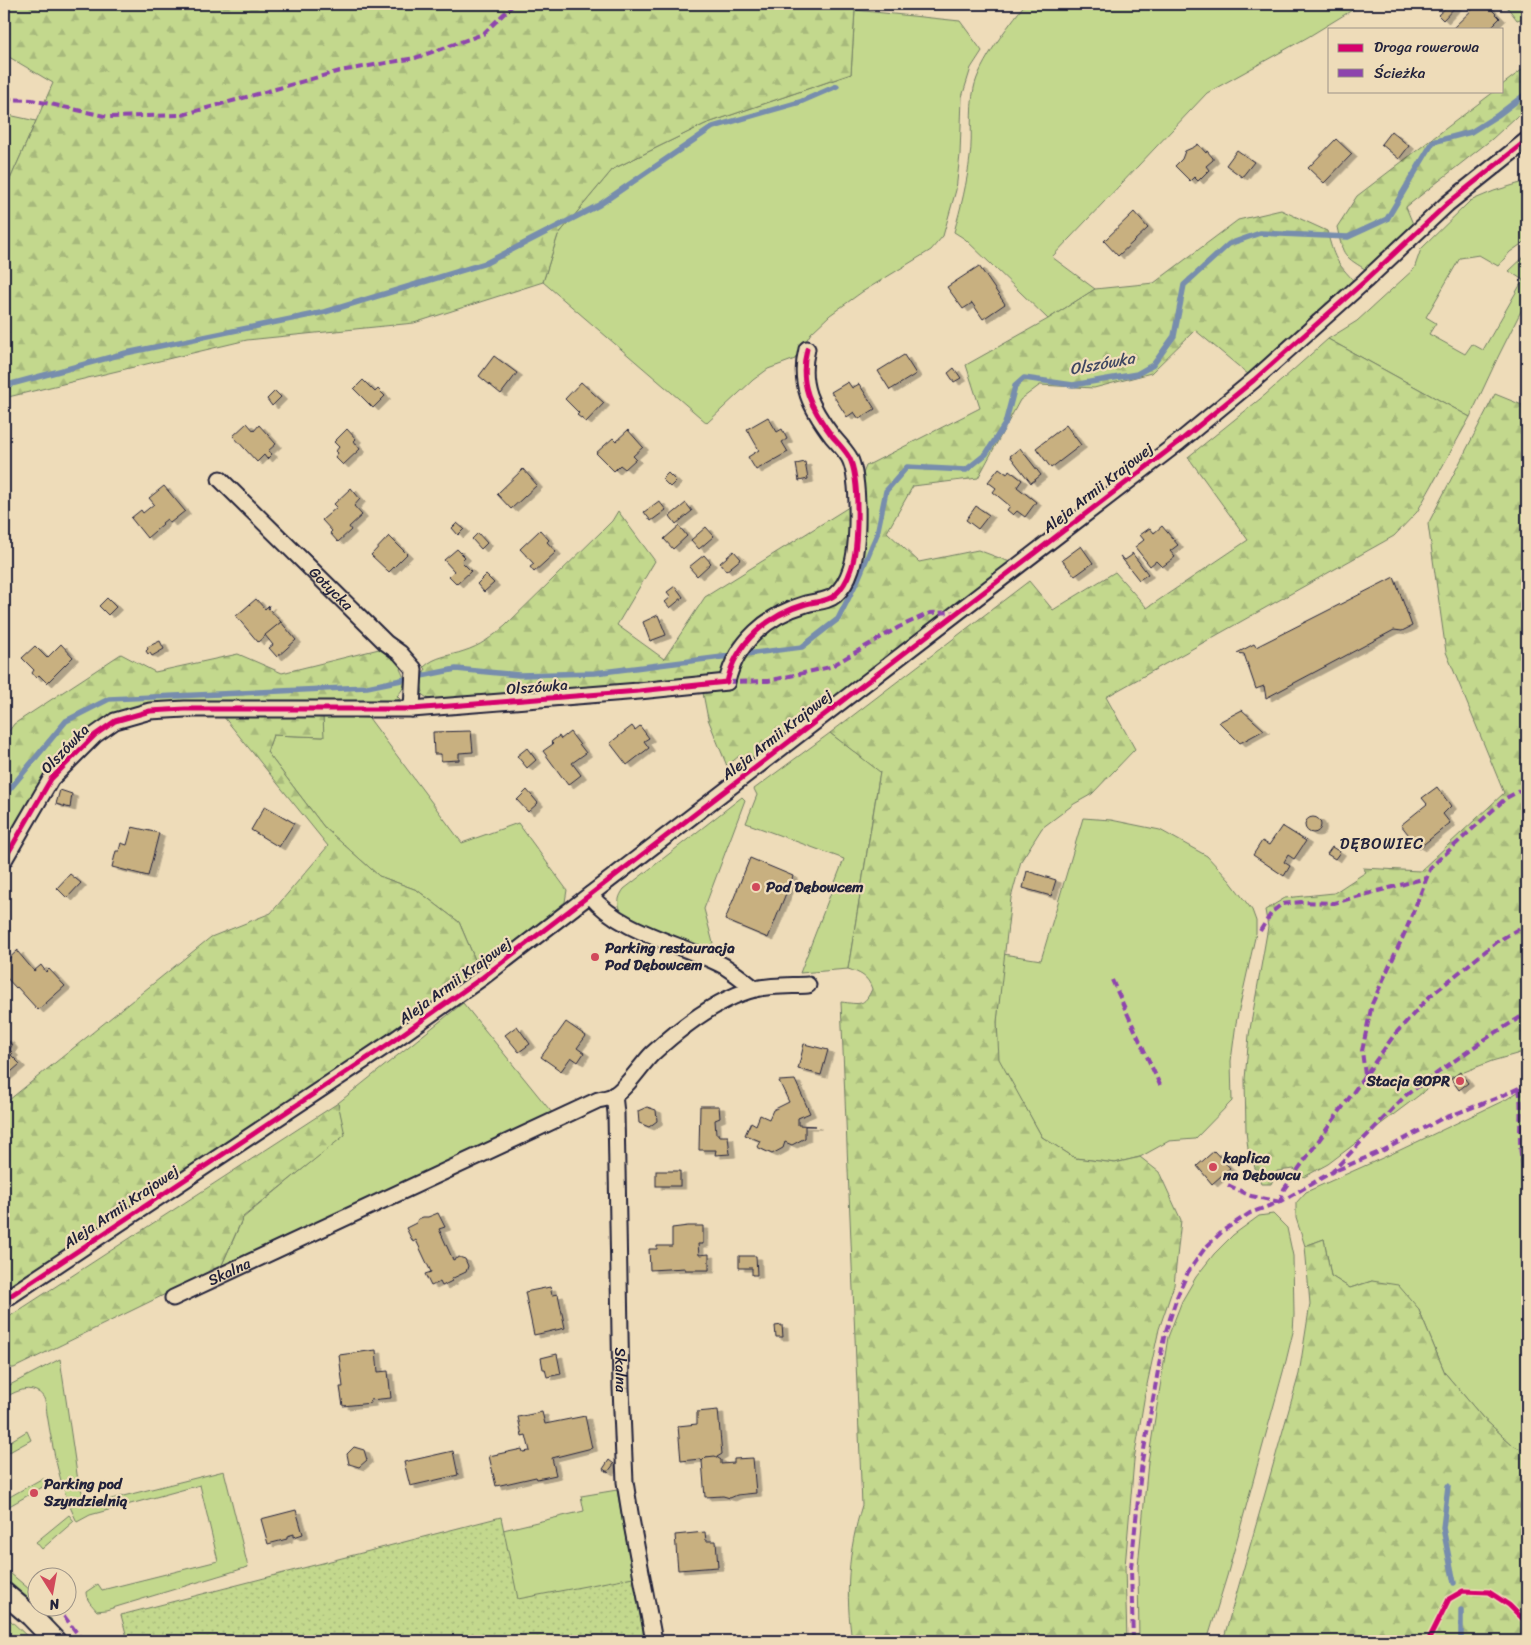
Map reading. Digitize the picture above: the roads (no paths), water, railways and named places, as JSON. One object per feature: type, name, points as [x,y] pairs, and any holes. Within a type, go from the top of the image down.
[{"type":"street","name":"Aleja Armii Krajowej","points":[[4,1300],[410,1030],[483,977],[1178,442],[1254,380],[1365,281],[1447,204],[1527,140]]},
{"type":"street","name":"Olszówka","points":[[4,860],[51,779],[95,735],[116,721],[150,711],[640,692],[727,682],[730,667],[740,648],[761,627],[774,617],[792,608],[826,600],[835,595],[843,586],[851,570],[855,545],[857,503],[854,470],[849,457],[816,414],[809,400],[803,364],[807,349]]},
{"type":"street","name":"Gotycka","points":[[220,480],[386,643],[406,659],[414,669],[413,702]]},
{"type":"street","points":[[590,895],[607,912],[623,922],[724,966],[755,990]]},
{"type":"street","name":"Skalna","points":[[173,1298],[598,1100],[614,1095],[650,1056],[678,1032],[734,996],[776,986],[808,985]]},
{"type":"street","name":"Skalna","points":[[614,1095],[616,1113],[620,1388],[625,1482],[630,1519],[654,1641]]},
{"type":"street","points":[[4,1593],[56,1641]]},
{"type":"waterway","points":[[4,386],[126,353],[325,312],[486,263],[599,205],[713,127],[800,102],[837,86]]},
{"type":"waterway","name":"Olszówka","points":[[4,796],[66,721],[109,699],[367,687],[456,669],[519,675],[595,673],[802,647],[838,619],[859,577],[877,534],[886,491],[907,467],[966,470],[986,454],[1005,424],[1015,386],[1024,378],[1073,385],[1137,374],[1153,365],[1174,336],[1184,285],[1229,244],[1260,233],[1348,237],[1387,219],[1433,142],[1471,132],[1527,93]]},
{"type":"waterway","points":[[1448,1486],[1443,1528],[1454,1583]]},
{"type":"waterway","points":[[1461,1610],[1461,1641]]},
{"type":"place","name":"Pod Dębowcem","points":[[756,887]]},
{"type":"place","name":"Parking restauracja Pod Dębowcem","points":[[595,957]]},
{"type":"place","name":"Stacja GOPR","points":[[1460,1081]]},
{"type":"place","name":"kaplica na Dębowcu","points":[[1213,1167]]},
{"type":"place","name":"Parking pod Szyndzielnią","points":[[34,1493]]},
{"type":"district","name":"DĘBOWIEC","points":[[1382,843]]}]
